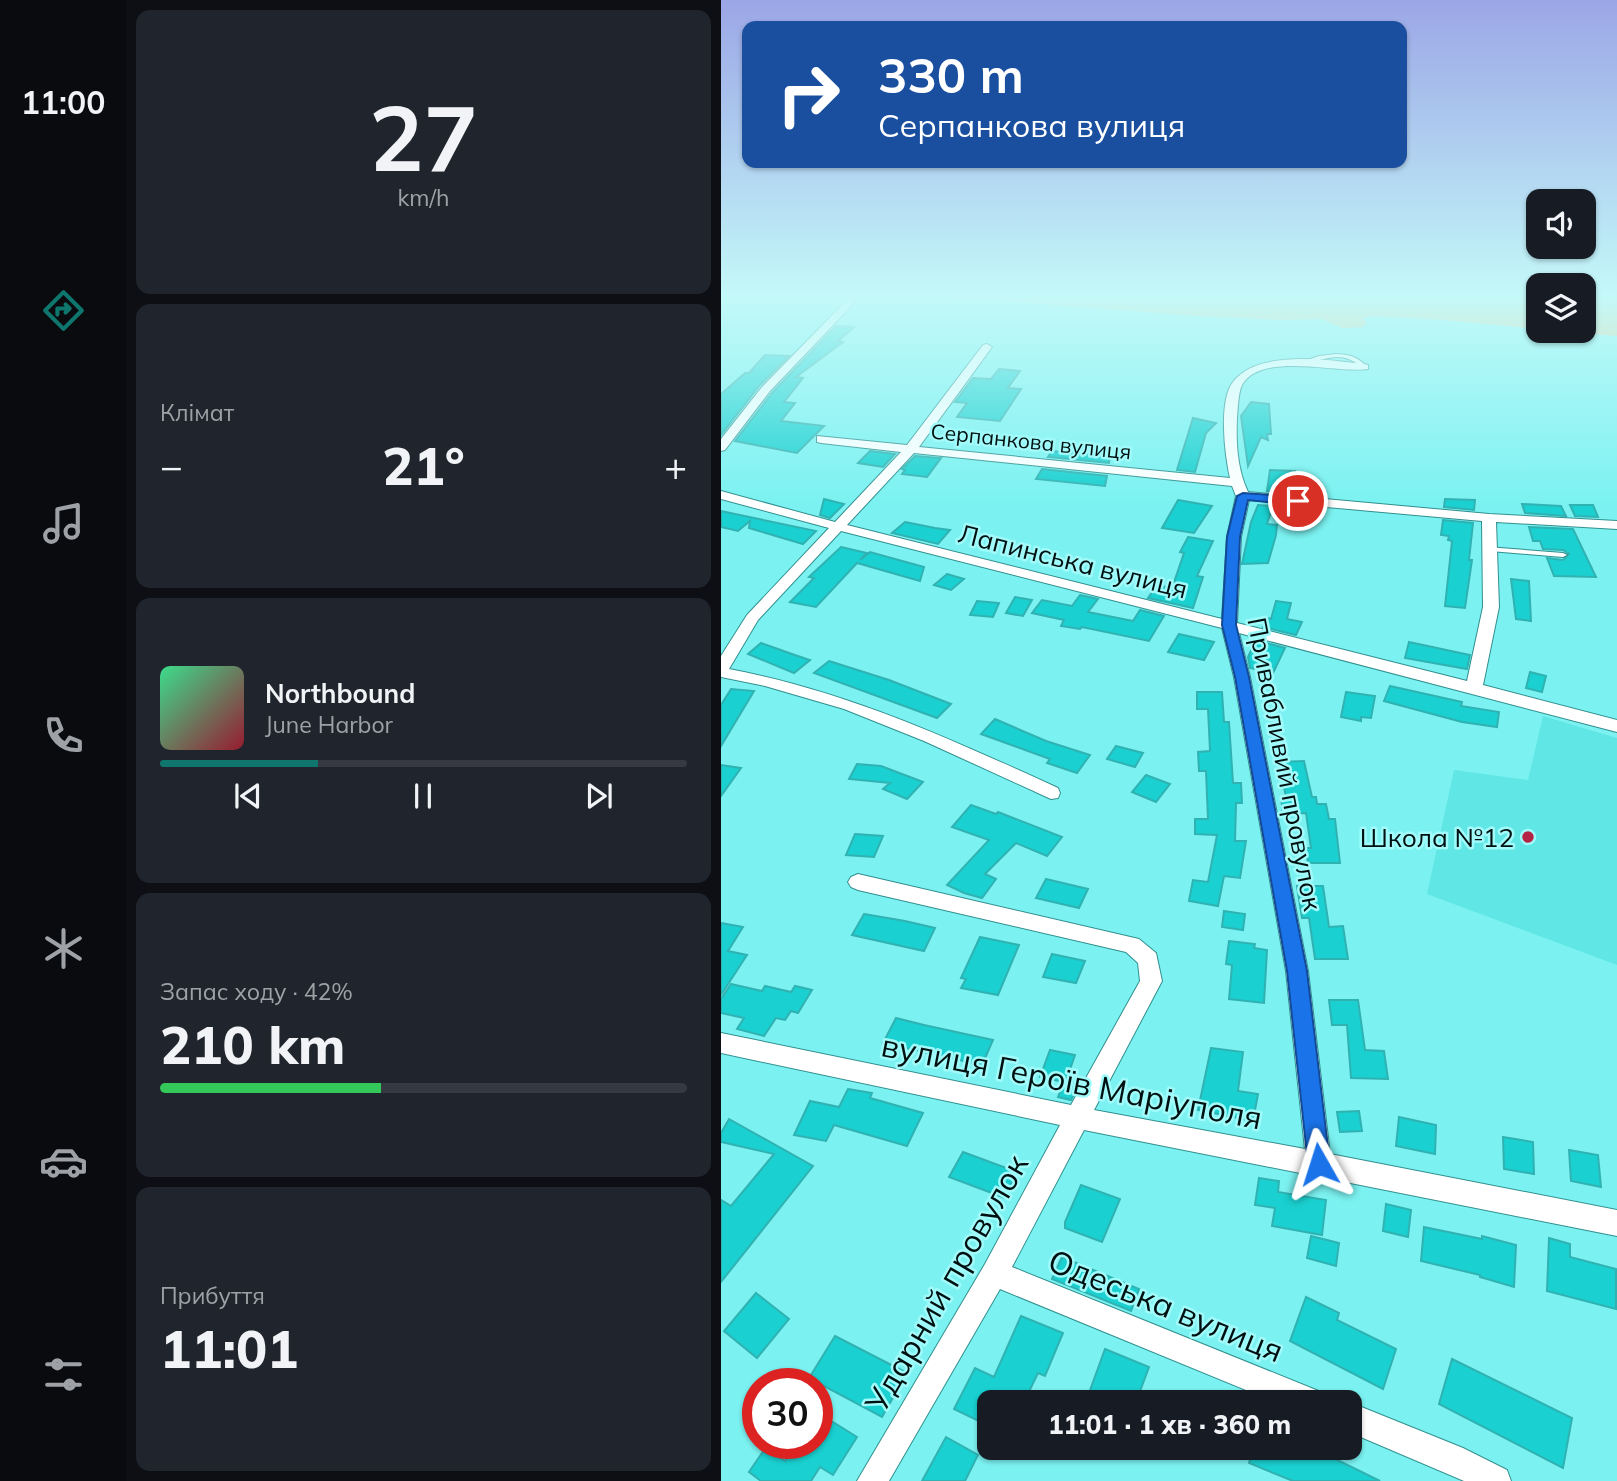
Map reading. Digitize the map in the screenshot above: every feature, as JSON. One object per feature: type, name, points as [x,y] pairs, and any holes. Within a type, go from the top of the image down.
[{"type":"street","points":[[721,447],[766,389],[790,364]]},
{"type":"street","points":[[974,364],[911,449],[752,618],[721,670],[773,680],[862,708],[1051,793]]},
{"type":"street","name":"Привабливий провулок","points":[[1291,364],[1266,368],[1240,378],[1235,392],[1229,434],[1240,490],[1234,537],[1229,625],[1242,677],[1297,971],[1319,1164]]},
{"type":"street","name":"Привабливий провулок","points":[[1329,364],[1364,367]]},
{"type":"street","name":"Серпанкова вулиця","points":[[821,439],[1489,518],[1617,525]]},
{"type":"street","name":"Лапинська вулиця","points":[[721,495],[835,527],[1474,686],[1617,726]]},
{"type":"street","points":[[1474,686],[1492,607],[1489,518]]},
{"type":"street","name":"Ударний провулок","points":[[858,882],[1132,945],[1148,960],[1151,981],[994,1273],[872,1481]]},
{"type":"street","name":"вулиця Героїв Маріуполя","points":[[721,1043],[1079,1118],[1617,1223]]},
{"type":"street","name":"Одеська вулиця","points":[[994,1273],[1282,1390]]},
{"type":"street","points":[[1362,1422],[1452,1459],[1496,1481]]},
{"type":"lane","points":[[1490,549],[1563,555]]},
{"type":"shaded area","name":"Школа №12","points":[[1543,716],[1617,738],[1617,965],[1427,894],[1454,770],[1528,780]]},
{"type":"building","points":[[757,364],[781,364],[760,385],[721,435],[721,394],[745,373],[749,373]]},
{"type":"building","points":[[800,364],[813,364],[796,377],[803,378],[784,402],[795,403],[781,421],[824,426],[797,453],[735,441],[772,393]]},
{"type":"building","points":[[999,369],[1020,371],[1008,388],[1021,389],[1000,421],[957,417],[967,403],[955,402],[973,378],[991,379]]},
{"type":"building","points":[[1251,402],[1269,404],[1271,434],[1267,434],[1268,440],[1261,437],[1248,466],[1241,416]]},
{"type":"building","points":[[1193,418],[1216,423],[1206,433],[1195,472],[1177,470]]},
{"type":"building","points":[[870,451],[895,454],[883,467],[858,463]]},
{"type":"building","points":[[1052,451],[1110,456],[1109,463],[1048,457]]},
{"type":"building","points":[[915,456],[941,458],[927,477],[902,474],[905,470],[902,469]]},
{"type":"building","points":[[1042,469],[1107,476],[1105,486],[1036,479]]},
{"type":"building","points":[[1270,470],[1295,471],[1294,494],[1267,491]]},
{"type":"building","points":[[824,499],[844,504],[830,518],[820,515]]},
{"type":"building","points":[[1445,499],[1475,500],[1474,510],[1444,507]]},
{"type":"building","points":[[1178,500],[1212,506],[1194,533],[1162,528]]},
{"type":"building","points":[[1522,504],[1561,506],[1566,516],[1525,513]]},
{"type":"building","points":[[1258,505],[1273,506],[1267,524],[1277,525],[1276,535],[1268,563],[1242,564],[1251,522]]},
{"type":"building","points":[[1570,505],[1593,505],[1598,517],[1575,516]]},
{"type":"building","points":[[721,511],[816,531],[803,544],[749,528],[750,521],[738,531],[721,527]]},
{"type":"building","points":[[1443,520],[1473,523],[1469,560],[1472,560],[1465,608],[1445,606],[1452,541],[1448,540],[1449,536],[1441,535]]},
{"type":"building","points":[[905,522],[950,530],[938,544],[892,533]]},
{"type":"building","points":[[1529,527],[1573,529],[1596,577],[1554,576],[1547,558],[1563,560],[1569,554],[1563,550],[1543,549],[1540,541],[1533,541]]},
{"type":"building","points":[[1188,537],[1213,541],[1197,576],[1203,577],[1193,608],[1148,598],[1157,585],[1172,588],[1184,553],[1180,552]]},
{"type":"building","points":[[841,547],[867,553],[860,560],[870,552],[924,567],[920,581],[857,563],[816,607],[790,602],[814,578],[809,577]]},
{"type":"building","points":[[947,574],[964,579],[951,590],[934,585]]},
{"type":"building","points":[[1511,579],[1529,581],[1531,621],[1516,619]]},
{"type":"building","points":[[1080,595],[1098,599],[1088,612],[1133,621],[1140,610],[1164,616],[1149,641],[1082,627],[1061,626],[1064,620],[1032,613],[1042,600],[1072,606]]},
{"type":"building","points":[[1015,597],[1032,600],[1023,616],[1006,613]]},
{"type":"building","points":[[977,601],[999,603],[993,617],[970,615]]},
{"type":"building","points":[[1276,601],[1291,603],[1287,619],[1302,622],[1296,635],[1263,627],[1267,618],[1271,619]]},
{"type":"building","points":[[1179,634],[1214,642],[1204,660],[1168,652]]},
{"type":"building","points":[[1256,640],[1285,648],[1273,673],[1250,668],[1248,657]]},
{"type":"building","points":[[1409,642],[1470,655],[1467,669],[1405,658]]},
{"type":"building","points":[[761,643],[810,660],[794,673],[748,654]]},
{"type":"building","points":[[829,661],[951,704],[937,718],[814,673]]},
{"type":"building","points":[[1530,672],[1546,676],[1542,692],[1526,688]]},
{"type":"building","points":[[1390,686],[1462,702],[1461,706],[1499,712],[1497,727],[1462,722],[1384,701]]},
{"type":"building","points":[[731,689],[754,691],[721,746],[721,705]]},
{"type":"building","points":[[1197,692],[1222,692],[1224,722],[1229,722],[1233,783],[1241,783],[1242,803],[1236,803],[1235,841],[1246,841],[1240,878],[1224,876],[1218,906],[1189,901],[1193,880],[1208,882],[1217,835],[1195,834],[1195,819],[1208,819],[1206,771],[1199,771],[1198,752],[1210,751],[1208,709],[1197,709]]},
{"type":"building","points":[[1346,692],[1375,696],[1371,718],[1361,717],[1361,721],[1341,717]]},
{"type":"building","points":[[995,719],[1046,741],[1090,755],[1077,773],[1047,763],[1050,759],[981,734]]},
{"type":"building","points":[[1116,746],[1143,753],[1135,767],[1107,759]]},
{"type":"building","points":[[1304,761],[1312,797],[1316,797],[1317,804],[1326,804],[1329,819],[1335,819],[1340,863],[1308,863],[1306,848],[1311,848],[1306,813],[1283,814],[1281,797],[1286,797],[1279,762]]},
{"type":"building","points":[[857,764],[881,766],[923,782],[907,799],[883,789],[890,783],[849,779]]},
{"type":"building","points":[[721,765],[741,768],[721,796]]},
{"type":"building","points":[[1146,775],[1170,784],[1156,802],[1132,792]]},
{"type":"building","points":[[971,805],[996,814],[998,812],[1062,837],[1047,856],[1016,843],[985,874],[996,879],[982,898],[964,893],[947,885],[989,840],[952,827]]},
{"type":"building","points":[[855,834],[883,836],[874,857],[846,855]]},
{"type":"building","points":[[1046,879],[1088,889],[1079,908],[1036,898]]},
{"type":"building","points":[[1297,886],[1323,886],[1329,927],[1343,926],[1348,959],[1315,959],[1309,918],[1302,918]]},
{"type":"building","points":[[1224,911],[1245,914],[1243,930],[1222,927]]},
{"type":"building","points":[[864,914],[935,928],[924,951],[852,935]]},
{"type":"building","points":[[721,923],[743,927],[728,951],[747,955],[721,995]]},
{"type":"building","points":[[980,937],[1019,945],[998,995],[961,988],[966,979],[961,978]]},
{"type":"building","points":[[1229,941],[1255,944],[1254,948],[1267,950],[1264,1003],[1229,999],[1232,965],[1226,964]]},
{"type":"building","points":[[1052,954],[1085,961],[1076,983],[1043,977]]},
{"type":"building","points":[[731,984],[762,991],[765,986],[791,992],[795,986],[812,990],[798,1013],[791,1011],[785,1020],[776,1018],[764,1036],[737,1029],[744,1018],[721,1013],[721,999]]},
{"type":"building","points":[[1329,1000],[1358,1000],[1365,1050],[1384,1051],[1388,1079],[1351,1078],[1347,1025],[1332,1025]]},
{"type":"building","points":[[896,1018],[993,1040],[982,1065],[883,1043]]},
{"type":"building","points":[[1211,1048],[1243,1052],[1238,1091],[1258,1094],[1253,1121],[1198,1110]]},
{"type":"building","points":[[1050,1050],[1075,1055],[1067,1078],[1081,1081],[1071,1100],[1058,1097],[1064,1082],[1040,1077]]},
{"type":"building","points":[[848,1089],[872,1093],[870,1098],[923,1113],[907,1146],[834,1125],[826,1141],[794,1135],[810,1101],[839,1107]]},
{"type":"building","points":[[1359,1111],[1362,1131],[1340,1132],[1337,1112]]},
{"type":"building","points":[[1399,1117],[1436,1125],[1435,1154],[1396,1146]]},
{"type":"building","points":[[729,1119],[813,1166],[721,1282],[721,1200],[731,1206],[774,1154],[721,1142],[721,1133]]},
{"type":"building","points":[[1503,1137],[1533,1142],[1534,1174],[1504,1169]]},
{"type":"building","points":[[1569,1150],[1598,1155],[1601,1187],[1571,1181]]},
{"type":"building","points":[[963,1152],[1017,1172],[1005,1198],[949,1177]]},
{"type":"building","points":[[1259,1178],[1279,1181],[1278,1192],[1326,1200],[1322,1235],[1272,1226],[1275,1208],[1255,1205]]},
{"type":"building","points":[[1081,1185],[1120,1199],[1102,1242],[1065,1228]]},
{"type":"building","points":[[1386,1204],[1411,1210],[1408,1237],[1383,1231]]},
{"type":"building","points":[[1424,1227],[1482,1239],[1482,1236],[1516,1245],[1514,1287],[1480,1275],[1421,1261]]},
{"type":"building","points":[[1311,1236],[1339,1243],[1336,1266],[1307,1258]]},
{"type":"building","points":[[1549,1238],[1570,1244],[1570,1257],[1616,1269],[1616,1309],[1547,1291]]},
{"type":"building","points":[[1062,1257],[1139,1289],[1131,1311],[1052,1279]]},
{"type":"building","points":[[756,1293],[789,1319],[757,1358],[724,1331]]},
{"type":"building","points":[[1306,1297],[1339,1313],[1337,1320],[1396,1349],[1383,1389],[1290,1341]]},
{"type":"building","points":[[1021,1316],[1063,1333],[1045,1376],[1038,1373],[1030,1390],[977,1390],[977,1420],[954,1409],[975,1368],[994,1377]]},
{"type":"building","points":[[835,1336],[907,1373],[882,1417],[833,1391],[833,1368],[815,1368]]},
{"type":"building","points":[[1105,1349],[1149,1367],[1140,1390],[1090,1390]]},
{"type":"building","points":[[1452,1359],[1572,1418],[1563,1468],[1439,1404]]},
{"type":"building","points":[[833,1422],[857,1437],[833,1475],[820,1467],[811,1481],[761,1481],[749,1472],[758,1459],[833,1459]]},
{"type":"building","points":[[946,1437],[977,1454],[965,1481],[922,1481]]},
{"type":"building","points":[[1250,1460],[1337,1460],[1380,1481],[1293,1481],[1249,1463]]},
{"type":"place","name":"Школа №12","points":[[1528,837]]},
{"type":"route","points":[[1298,501],[1243,496],[1234,537],[1229,625],[1242,677],[1297,971],[1319,1164]]}]
